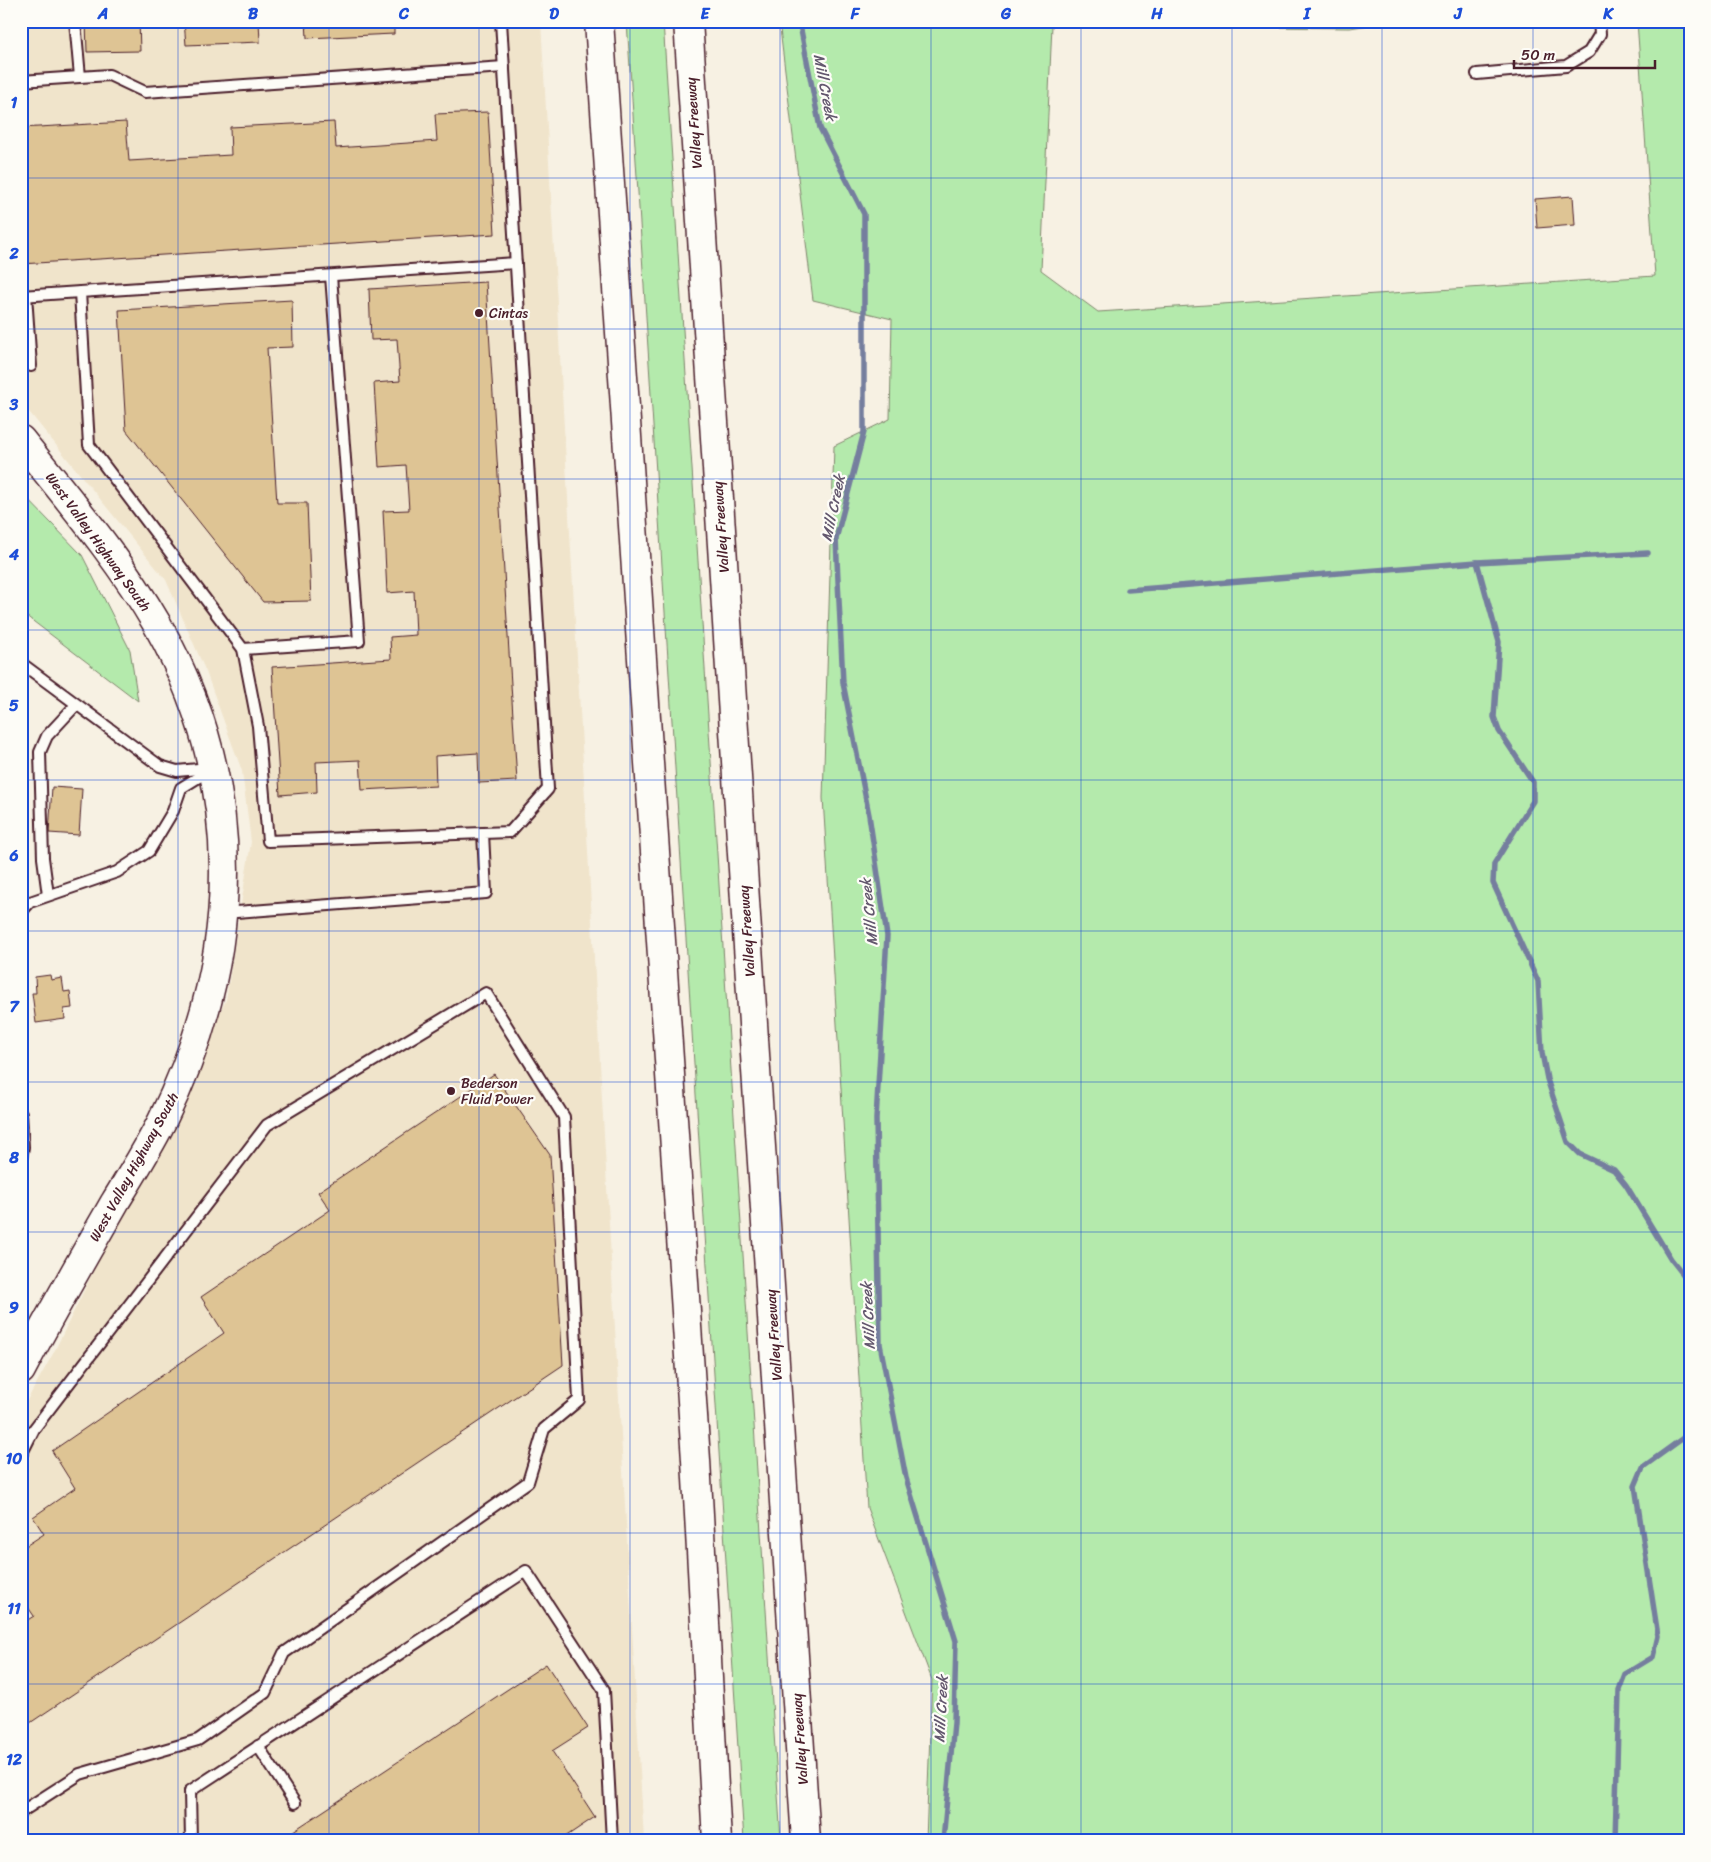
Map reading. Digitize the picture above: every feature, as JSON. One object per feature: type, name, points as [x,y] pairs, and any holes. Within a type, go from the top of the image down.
[{"type":"main road","points":[[599,21],[694,1440],[717,1841]]},
{"type":"main road","name":"Valley Freeway","points":[[688,21],[806,1841]]},
{"type":"main road","name":"West Valley Highway South","points":[[21,440],[116,562],[156,622],[188,690],[205,736],[212,768],[224,852],[224,914],[210,996],[196,1044],[161,1123],[21,1370]]},
{"type":"lane","points":[[74,21],[80,77]]},
{"type":"lane","points":[[80,292],[89,445],[243,649],[258,726],[268,841],[510,832],[548,789],[501,21]]},
{"type":"lane","points":[[1477,74],[1566,66],[1589,52],[1600,34],[1599,21]]},
{"type":"lane","points":[[21,82],[109,75],[146,92],[504,67]]},
{"type":"lane","points":[[30,366],[24,295],[516,263]]},
{"type":"lane","points":[[243,649],[359,641],[331,276]]},
{"type":"lane","points":[[21,663],[160,766],[177,771],[212,768]]},
{"type":"lane","points":[[48,894],[43,858],[40,752],[47,736],[76,705]]},
{"type":"lane","points":[[21,912],[30,902],[48,894],[117,872],[149,851],[173,811],[181,788],[212,768]]},
{"type":"lane","points":[[224,914],[486,893],[483,833]]},
{"type":"lane","points":[[21,1455],[34,1429],[267,1125],[486,992],[564,1117],[579,1400],[544,1429],[528,1482],[284,1653],[265,1693],[198,1740],[80,1774],[23,1807]]},
{"type":"lane","points":[[21,1113],[24,1147],[21,1159]]},
{"type":"lane","points":[[191,1841],[190,1791],[526,1571],[604,1690],[612,1841]]},
{"type":"lane","points":[[258,1746],[295,1803]]},
{"type":"shaded area","points":[[21,21],[541,21],[644,1841],[21,1841],[21,1411],[54,1352],[226,1000],[251,842],[242,771],[206,672],[166,580],[21,402]]},
{"type":"green space","points":[[627,21],[663,21],[781,1841],[744,1841]]},
{"type":"green space","points":[[779,21],[1396,21],[1350,28],[1052,25],[1041,270],[1098,312],[1655,276],[1637,21],[1690,21],[1690,1841],[926,1841],[932,1680],[867,1508],[823,798],[834,446],[890,419],[892,319],[813,300]]},
{"type":"green space","points":[[21,492],[82,555],[130,650],[138,701],[21,612]]},
{"type":"building","points":[[86,21],[139,21],[140,51],[87,52]]},
{"type":"building","points":[[184,21],[259,21],[260,42],[186,45]]},
{"type":"building","points":[[306,21],[394,21],[394,34],[307,38]]},
{"type":"building","points":[[488,112],[495,234],[21,264],[21,128],[126,122],[129,161],[231,155],[230,127],[334,122],[336,148],[437,141],[435,114]]},
{"type":"building","points":[[1573,196],[1575,225],[1537,228],[1535,199]]},
{"type":"building","points":[[486,282],[517,781],[479,783],[478,753],[435,756],[436,786],[362,790],[360,760],[316,762],[317,792],[280,795],[272,667],[391,659],[390,637],[416,635],[414,591],[387,593],[383,511],[409,510],[406,465],[379,467],[374,383],[400,381],[397,339],[371,340],[369,289]]},
{"type":"building","points":[[292,300],[293,347],[267,348],[277,503],[307,503],[311,601],[263,602],[126,430],[119,310]]},
{"type":"building","points":[[52,787],[82,789],[79,835],[49,833]]},
{"type":"building","points":[[50,975],[51,980],[62,978],[64,992],[70,991],[72,1008],[64,1009],[65,1019],[36,1023],[32,993],[36,993],[35,977]]},
{"type":"building","points":[[494,1074],[550,1155],[563,1365],[21,1729],[21,1624],[34,1616],[21,1597],[21,1549],[44,1534],[33,1517],[75,1488],[52,1451],[224,1333],[201,1297],[330,1210],[318,1192]]},
{"type":"building","points":[[546,1664],[588,1728],[552,1751],[595,1817],[559,1841],[278,1841]]},
{"type":"waterway","name":"Mill Creek","points":[[804,21],[800,25],[820,128],[864,214],[864,432],[836,539],[843,683],[869,815],[887,936],[876,1119],[880,1344],[906,1478],[956,1641],[954,1723],[943,1841]]},
{"type":"waterway","points":[[1128,590],[1477,562],[1648,553]]},
{"type":"waterway","points":[[1477,562],[1499,642],[1494,717],[1499,731],[1533,782],[1533,801],[1494,864],[1493,883],[1538,981],[1542,1053],[1547,1079],[1568,1142],[1580,1154],[1614,1170],[1626,1185],[1671,1259],[1690,1283]]},
{"type":"waterway","points":[[1615,1841],[1619,1690],[1625,1674],[1653,1657],[1658,1636],[1635,1486],[1643,1467],[1690,1433]]},
{"type":"place","name":"Cintas","points":[[479,313]]},
{"type":"place","name":"Bederson Fluid Power","points":[[451,1091]]}]
